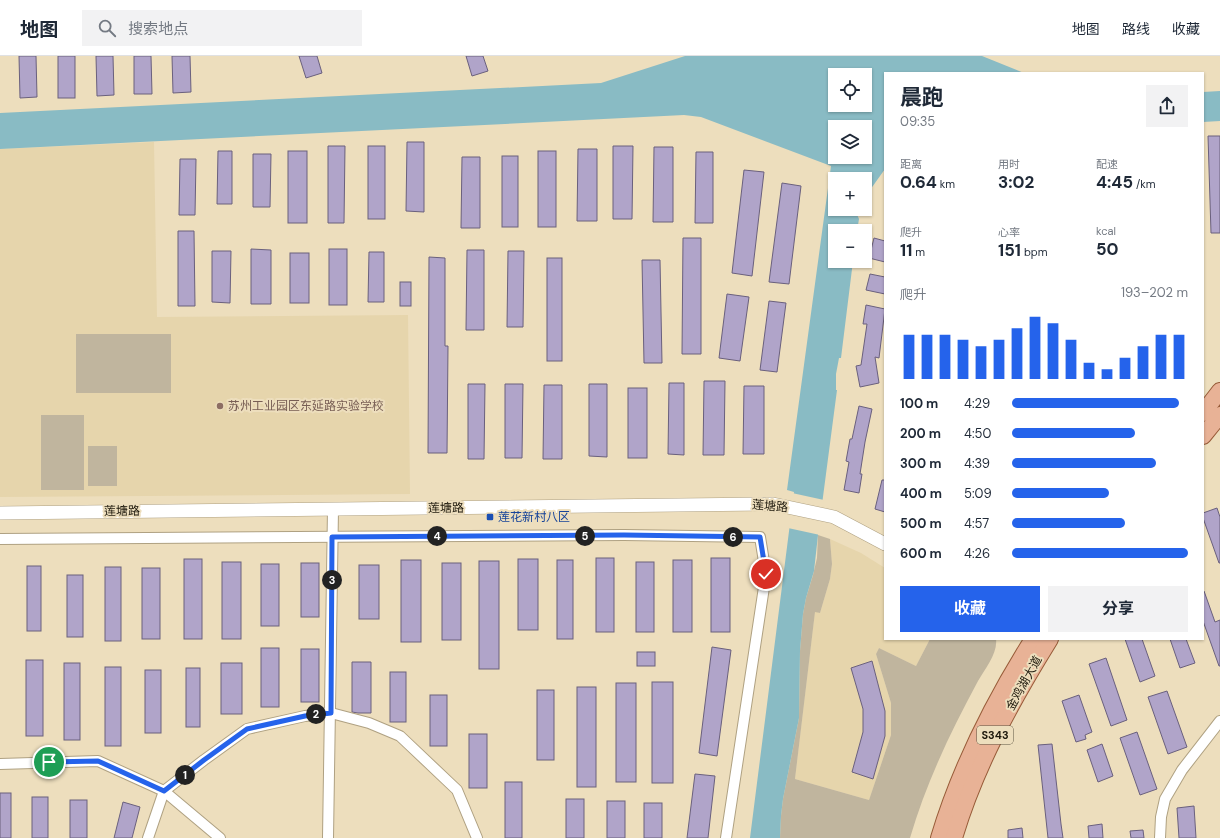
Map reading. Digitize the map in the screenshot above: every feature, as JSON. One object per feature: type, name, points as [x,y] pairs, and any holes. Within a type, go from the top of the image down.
[{"type":"main road","points":[[1204,412],[1220,391]]},
{"type":"main road","points":[[1204,435],[1220,415]]},
{"type":"main road","name":"金鸡湖大道","points":[[939,838],[947,811],[978,736],[1018,662],[1032,640]]},
{"type":"main road","name":"金鸡湖大道","points":[[954,838],[961,816],[992,743],[1048,640]]},
{"type":"street","name":"莲塘路","points":[[0,513],[773,504],[834,517],[884,543]]},
{"type":"street","points":[[328,838],[333,509]]},
{"type":"street","points":[[0,539],[624,535],[760,537],[766,574],[726,838]]},
{"type":"street","points":[[148,838],[164,791],[247,729],[305,716],[331,713],[369,723],[400,736],[457,790],[477,838]]},
{"type":"street","points":[[1160,838],[1161,818],[1166,799],[1182,770],[1220,721]]},
{"type":"street","points":[[0,764],[98,761],[164,791],[220,838]]},
{"type":"shaded area","name":"苏州工业园区东延路实验学校","points":[[154,142],[157,317],[408,315],[410,494],[0,497],[0,149]]},
{"type":"shaded area","points":[[76,334],[171,334],[171,393],[76,393]]},
{"type":"shaded area","points":[[41,415],[84,415],[84,490],[41,490]]},
{"type":"shaded area","points":[[88,446],[117,446],[117,486],[88,486]]},
{"type":"shaded area","points":[[818,535],[830,539],[832,564],[830,579],[820,613],[815,612],[795,779],[869,800],[891,735],[891,703],[876,654],[879,648],[916,666],[929,640],[996,640],[993,655],[968,700],[931,777],[910,838],[780,838],[783,799],[799,718],[800,651],[803,614],[817,558]]},
{"type":"shaded area","points":[[830,539],[861,553],[884,567],[884,640],[929,640],[916,666],[879,648],[876,654],[891,703],[891,735],[869,800],[795,779],[815,611],[820,613],[830,579],[832,564]]},
{"type":"water","points":[[685,56],[982,56],[1022,72],[884,72],[884,170],[872,187],[872,172],[830,172],[831,166],[701,117],[684,115],[0,149],[0,113],[601,83]]},
{"type":"water","points":[[1220,91],[1220,121],[1204,122],[1204,92]]},
{"type":"water","points":[[828,188],[828,216],[858,216],[859,219],[858,224],[828,224],[828,268],[852,268],[841,358],[839,358],[836,374],[837,390],[814,571],[803,614],[800,651],[799,718],[783,799],[780,838],[750,838],[794,492],[787,490]]},
{"type":"pier","points":[[792,493],[824,500],[820,535],[788,528]]},
{"type":"building","points":[[19,56],[36,56],[37,97],[20,98]]},
{"type":"building","points":[[58,56],[75,56],[75,98],[58,98]]},
{"type":"building","points":[[96,56],[113,56],[114,95],[97,96]]},
{"type":"building","points":[[134,56],[151,56],[152,94],[134,94]]},
{"type":"building","points":[[172,56],[190,56],[191,92],[173,93]]},
{"type":"building","points":[[299,56],[317,56],[322,73],[306,78]]},
{"type":"building","points":[[466,56],[483,56],[488,71],[472,76]]},
{"type":"building","points":[[1208,136],[1220,136],[1220,233],[1211,233]]},
{"type":"building","points":[[407,142],[424,142],[424,212],[406,211]]},
{"type":"building","points":[[328,146],[345,146],[344,223],[328,223]]},
{"type":"building","points":[[368,146],[385,146],[385,219],[368,219]]},
{"type":"building","points":[[613,146],[633,146],[632,219],[613,219]]},
{"type":"building","points":[[654,147],[673,147],[673,222],[653,222]]},
{"type":"building","points":[[578,149],[597,149],[597,221],[577,221]]},
{"type":"building","points":[[218,151],[232,151],[232,204],[217,204]]},
{"type":"building","points":[[288,151],[307,151],[307,223],[288,223]]},
{"type":"building","points":[[538,151],[556,151],[556,227],[538,227]]},
{"type":"building","points":[[696,152],[713,152],[713,223],[695,223]]},
{"type":"building","points":[[253,154],[271,154],[270,207],[253,207]]},
{"type":"building","points":[[502,156],[518,156],[518,227],[502,227]]},
{"type":"building","points":[[462,157],[480,157],[480,228],[461,228]]},
{"type":"building","points":[[180,159],[196,159],[195,215],[179,215]]},
{"type":"building","points":[[744,170],[764,172],[752,276],[732,273]]},
{"type":"building","points":[[782,183],[801,186],[789,284],[769,282]]},
{"type":"building","points":[[178,231],[194,231],[195,306],[178,306]]},
{"type":"building","points":[[683,238],[701,238],[701,354],[682,354]]},
{"type":"building","points":[[874,238],[884,241],[884,262],[872,259],[872,246]]},
{"type":"building","points":[[251,249],[271,250],[271,304],[251,304]]},
{"type":"building","points":[[329,249],[347,249],[347,305],[329,305]]},
{"type":"building","points":[[467,250],[484,250],[484,330],[466,330]]},
{"type":"building","points":[[212,251],[231,251],[230,303],[212,302]]},
{"type":"building","points":[[508,251],[524,251],[523,327],[507,327]]},
{"type":"building","points":[[369,252],[384,252],[384,302],[368,302]]},
{"type":"building","points":[[290,253],[309,253],[309,303],[290,303]]},
{"type":"building","points":[[429,257],[445,258],[445,346],[448,346],[447,453],[428,453]]},
{"type":"building","points":[[547,258],[562,258],[562,361],[547,361]]},
{"type":"building","points":[[642,260],[660,260],[662,363],[644,363]]},
{"type":"building","points":[[870,274],[884,277],[884,294],[866,290]]},
{"type":"building","points":[[400,282],[411,282],[411,306],[400,306]]},
{"type":"building","points":[[727,294],[749,297],[740,361],[719,358]]},
{"type":"building","points":[[769,301],[786,303],[777,372],[760,370]]},
{"type":"building","points":[[866,305],[884,309],[879,358],[875,357],[879,383],[860,387],[856,366],[861,365],[867,324],[863,324]]},
{"type":"building","points":[[704,381],[725,381],[724,455],[703,455]]},
{"type":"building","points":[[669,383],[684,383],[684,455],[668,454]]},
{"type":"building","points":[[468,384],[485,384],[484,459],[468,459]]},
{"type":"building","points":[[505,384],[523,384],[522,458],[505,458]]},
{"type":"building","points":[[589,384],[607,384],[607,457],[589,456]]},
{"type":"building","points":[[544,385],[562,385],[562,459],[543,459]]},
{"type":"building","points":[[744,386],[764,386],[764,454],[743,454]]},
{"type":"building","points":[[628,388],[647,388],[647,458],[628,458]]},
{"type":"building","points":[[859,406],[872,409],[860,474],[862,474],[859,493],[844,490],[849,462],[846,461]]},
{"type":"building","points":[[882,480],[884,480],[884,512],[875,509]]},
{"type":"building","points":[[1217,508],[1220,517],[1220,563],[1204,521],[1204,513]]},
{"type":"building","points":[[596,558],[614,558],[614,632],[596,632]]},
{"type":"building","points":[[711,558],[730,558],[730,632],[711,632]]},
{"type":"building","points":[[184,559],[202,559],[202,639],[184,639]]},
{"type":"building","points":[[518,559],[538,559],[538,630],[518,630]]},
{"type":"building","points":[[401,560],[421,560],[421,642],[401,642]]},
{"type":"building","points":[[557,560],[573,560],[573,639],[557,639]]},
{"type":"building","points":[[673,560],[692,560],[692,632],[673,632]]},
{"type":"building","points":[[479,561],[499,561],[499,669],[479,669]]},
{"type":"building","points":[[222,562],[241,562],[241,639],[222,639]]},
{"type":"building","points":[[636,562],[654,562],[654,632],[636,632]]},
{"type":"building","points":[[301,563],[319,563],[319,617],[301,617]]},
{"type":"building","points":[[442,563],[461,563],[461,640],[442,640]]},
{"type":"building","points":[[261,564],[279,564],[279,626],[261,626]]},
{"type":"building","points":[[359,565],[379,565],[379,619],[359,619]]},
{"type":"building","points":[[27,566],[41,566],[41,631],[27,631]]},
{"type":"building","points":[[105,567],[121,567],[121,641],[105,641]]},
{"type":"building","points":[[142,568],[160,568],[160,639],[142,639]]},
{"type":"building","points":[[67,575],[83,575],[83,637],[67,637]]},
{"type":"building","points":[[1204,591],[1215,622],[1220,620],[1219,666],[1204,624]]},
{"type":"building","points":[[1125,640],[1142,640],[1155,676],[1140,682]]},
{"type":"building","points":[[1170,640],[1186,640],[1195,663],[1180,668]]},
{"type":"building","points":[[712,647],[731,650],[717,756],[699,753]]},
{"type":"building","points":[[261,648],[279,648],[279,707],[261,707]]},
{"type":"building","points":[[301,649],[319,649],[319,702],[301,702]]},
{"type":"building","points":[[637,652],[655,652],[655,666],[637,666]]},
{"type":"building","points":[[1106,658],[1127,720],[1111,726],[1089,664]]},
{"type":"building","points":[[26,660],[43,660],[43,736],[26,736]]},
{"type":"building","points":[[872,661],[885,711],[885,736],[873,779],[852,772],[863,732],[863,709],[851,668]]},
{"type":"building","points":[[352,662],[371,662],[371,713],[352,712]]},
{"type":"building","points":[[64,663],[80,663],[80,740],[64,740]]},
{"type":"building","points":[[221,663],[242,663],[242,714],[221,714]]},
{"type":"building","points":[[105,667],[121,667],[121,746],[105,746]]},
{"type":"building","points":[[186,668],[200,668],[200,727],[186,727]]},
{"type":"building","points":[[145,670],[161,670],[161,733],[145,733]]},
{"type":"building","points":[[390,672],[406,672],[406,722],[390,722]]},
{"type":"building","points":[[652,682],[673,682],[673,783],[652,783]]},
{"type":"building","points":[[616,683],[636,683],[636,782],[616,782]]},
{"type":"building","points":[[577,687],[596,687],[596,787],[577,787]]},
{"type":"building","points":[[537,690],[554,690],[554,760],[537,760]]},
{"type":"building","points":[[1167,691],[1187,747],[1168,754],[1148,697]]},
{"type":"building","points":[[430,695],[447,695],[447,746],[430,746]]},
{"type":"building","points":[[1079,695],[1092,732],[1085,735],[1086,739],[1076,742],[1062,701]]},
{"type":"building","points":[[1137,732],[1157,789],[1140,795],[1120,738]]},
{"type":"building","points":[[469,734],[487,734],[487,788],[469,788]]},
{"type":"building","points":[[1052,744],[1063,838],[1048,838],[1038,745]]},
{"type":"building","points":[[1102,744],[1113,776],[1098,782],[1087,750]]},
{"type":"building","points":[[695,774],[715,776],[708,838],[687,838]]},
{"type":"building","points":[[505,782],[522,782],[522,838],[505,838]]},
{"type":"building","points":[[0,793],[11,793],[11,838],[0,838]]},
{"type":"building","points":[[32,797],[48,797],[48,838],[32,838]]},
{"type":"building","points":[[566,799],[584,799],[584,838],[566,838]]},
{"type":"building","points":[[70,800],[87,800],[87,838],[70,838]]},
{"type":"building","points":[[607,801],[625,801],[625,838],[607,838]]},
{"type":"building","points":[[123,802],[140,807],[132,838],[114,838]]},
{"type":"building","points":[[644,803],[662,803],[662,838],[644,838]]},
{"type":"building","points":[[1194,806],[1196,838],[1179,838],[1177,808]]},
{"type":"building","points":[[1102,824],[1103,838],[1089,838],[1088,826]]},
{"type":"building","points":[[1022,828],[1023,838],[1008,838],[1008,830]]},
{"type":"building","points":[[1143,830],[1144,838],[1131,838],[1130,831]]},
{"type":"place","name":"苏州工业园区东延路实验学校","points":[[220,406]]},
{"type":"place","name":"莲花新村八区","points":[[490,517]]},
{"type":"route","points":[[49,762],[98,761],[164,791],[247,729],[305,716],[331,713],[332,537],[624,535],[760,537],[766,574]]}]
